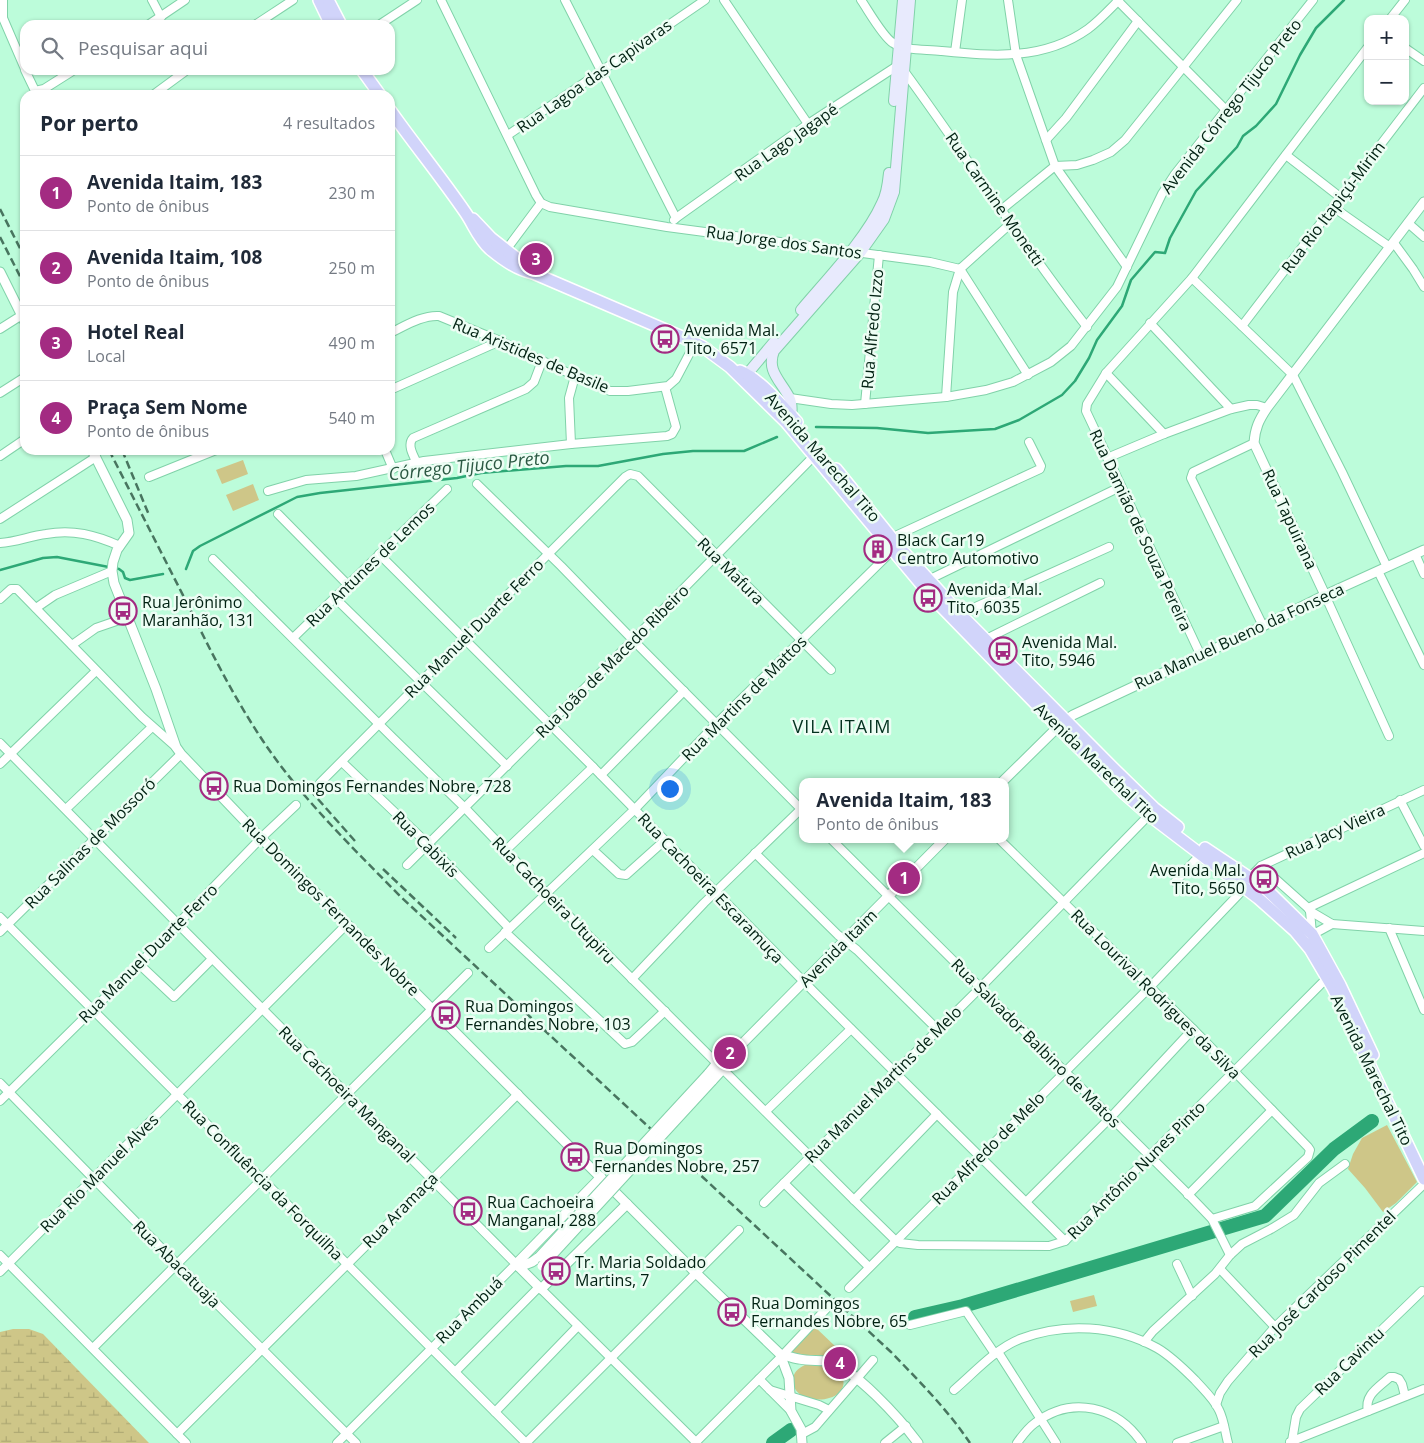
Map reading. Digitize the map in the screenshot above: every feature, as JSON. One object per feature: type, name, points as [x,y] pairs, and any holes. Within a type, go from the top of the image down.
[{"type":"main road","points":[[791,416],[790,398],[777,380],[772,367],[772,356],[774,351],[855,252],[886,193],[900,69],[903,0]]},
{"type":"main road","points":[[902,46],[910,0]]},
{"type":"main road","points":[[325,4],[330,20]]},
{"type":"main road","points":[[325,4],[337,20]]},
{"type":"main road","points":[[366,75],[376,90]]},
{"type":"main road","name":"Avenida Marechal Tito","points":[[395,117],[466,214],[503,254],[527,266],[533,273],[695,343],[730,367],[748,374],[791,416],[928,580],[1125,794],[1149,815],[1201,854],[1247,883],[1266,888],[1284,904],[1340,985],[1424,1163]]},
{"type":"main road","points":[[748,374],[855,252]]},
{"type":"main road","points":[[748,374],[763,365],[772,367]]},
{"type":"main road","name":"Avenida Marechal Tito","points":[[748,374],[930,596],[1061,724],[1154,808],[1247,883]]},
{"type":"main road","name":"Avenida Marechal Tito","points":[[1308,937],[1424,1179]]},
{"type":"street","points":[[3,0],[3,18],[20,58]]},
{"type":"street","points":[[152,0],[159,20]]},
{"type":"street","points":[[160,20],[185,0]]},
{"type":"street","points":[[262,20],[292,0]]},
{"type":"street","points":[[387,20],[417,0]]},
{"type":"street","points":[[441,0],[536,195],[542,203],[503,254]]},
{"type":"street","points":[[564,0],[676,218]]},
{"type":"street","name":"Rua Lagoa das Capivaras","points":[[508,135],[705,0]]},
{"type":"street","points":[[724,0],[808,124]]},
{"type":"street","points":[[861,0],[888,40],[902,46],[955,52],[1016,55],[1039,51],[1073,38],[1089,28],[1118,0],[1226,110]]},
{"type":"street","points":[[955,52],[962,0]]},
{"type":"street","points":[[1008,0],[1016,55],[1055,166],[1127,267]]},
{"type":"street","points":[[1001,210],[1055,166],[1077,165],[1093,160],[1111,152],[1125,140],[1237,0]]},
{"type":"street","name":"Avenida Córrego Tijuco Preto","points":[[790,398],[831,404],[866,404],[946,397],[986,390],[1013,382],[1051,362],[1071,346],[1117,286],[1162,194],[1175,174],[1313,0]]},
{"type":"street","points":[[1393,15],[1405,0]]},
{"type":"street","points":[[1046,140],[1066,118],[1138,21]]},
{"type":"street","points":[[1409,51],[1424,61]]},
{"type":"street","points":[[1164,434],[1106,373],[1192,278],[1364,52]]},
{"type":"street","name":"Rua Lago Jagapé","points":[[667,227],[676,218],[808,124],[900,69]]},
{"type":"street","name":"Rua Carmine Monetti","points":[[900,69],[942,124],[1010,224],[1087,327]]},
{"type":"street","points":[[27,75],[35,90]]},
{"type":"street","points":[[41,90],[66,75]]},
{"type":"street","points":[[160,90],[179,75]]},
{"type":"street","name":"Rua Rio Itapiçú-Mirim","points":[[1242,326],[1424,88]]},
{"type":"street","points":[[1286,155],[1340,198]]},
{"type":"street","points":[[1263,626],[1191,476],[1193,472],[1254,443],[1258,421],[1267,408],[1424,202]]},
{"type":"street","name":"Rua Jorge dos Santos","points":[[542,203],[560,210],[667,227],[930,262],[960,269]]},
{"type":"street","points":[[1333,207],[1392,245],[1413,269],[1424,287]]},
{"type":"street","points":[[1408,223],[1424,237]]},
{"type":"street","points":[[946,397],[953,292],[960,269],[1010,224]]},
{"type":"street","name":"Rua Alfredo Izzo","points":[[866,404],[879,255]]},
{"type":"street","points":[[960,269],[1028,375]]},
{"type":"street","points":[[0,272],[20,312]]},
{"type":"street","points":[[1192,278],[1293,375],[1338,464],[1424,666]]},
{"type":"street","name":"Rua Aristides de Basile","points":[[395,331],[433,316],[450,320],[500,341],[610,391],[665,387]]},
{"type":"street","points":[[0,329],[20,319]]},
{"type":"street","points":[[1150,323],[1231,409]]},
{"type":"street","points":[[395,388],[500,341]]},
{"type":"street","points":[[268,491],[306,480],[340,478],[417,463],[571,444],[667,436],[675,431],[675,421],[665,387],[676,379],[695,343]]},
{"type":"street","points":[[417,463],[410,446],[413,438],[526,390],[534,382],[542,361]]},
{"type":"street","name":"Rua Damião de Souza Pereira","points":[[1106,373],[1087,404],[1086,411],[1120,487],[1201,656]]},
{"type":"street","points":[[571,444],[569,398],[575,376]]},
{"type":"street","points":[[0,393],[20,380]]},
{"type":"street","points":[[1107,458],[1231,409],[1249,405],[1267,408]]},
{"type":"street","points":[[891,538],[1040,469],[1041,466],[1029,442]]},
{"type":"street","points":[[0,456],[20,443]]},
{"type":"street","name":"Rua Tapuirana","points":[[1254,443],[1325,595]]},
{"type":"street","points":[[0,519],[93,455]]},
{"type":"street","points":[[94,455],[127,520],[129,533],[114,557],[112,570],[114,583],[178,750]]},
{"type":"street","points":[[149,477],[204,455]]},
{"type":"street","points":[[387,455],[393,469]]},
{"type":"street","name":"Rua João de Macedo Ribeiro","points":[[407,866],[815,455]]},
{"type":"street","name":"Rua Mafura","points":[[630,474],[638,476],[715,556],[831,670]]},
{"type":"street","name":"Rua Manuel Duarte Ferro","points":[[320,783],[630,474]]},
{"type":"street","points":[[477,484],[549,553],[799,807]]},
{"type":"street","points":[[928,580],[1120,487]]},
{"type":"street","name":"Rua Antunes de Lemos","points":[[293,638],[447,489]]},
{"type":"street","points":[[278,514],[348,585]]},
{"type":"street","points":[[0,543],[65,532],[81,532],[100,537],[120,546]]},
{"type":"street","points":[[960,614],[1109,547]]},
{"type":"street","name":"Rua Manuel Bueno da Fonseca","points":[[1061,724],[1130,687],[1201,656],[1325,595],[1424,550]]},
{"type":"street","name":"Rua Martins de Mattos","points":[[489,948],[635,810],[716,724],[892,551]]},
{"type":"street","name":"Rua Cachoeira Escaramuça","points":[[379,554],[593,767],[804,983],[1065,1241]]},
{"type":"street","points":[[1415,554],[1424,574]]},
{"type":"street","name":"Rua Cachoeira Utupiru","points":[[213,559],[465,808],[547,894],[896,1240]]},
{"type":"street","points":[[36,608],[55,594],[112,570]]},
{"type":"street","points":[[984,640],[1100,583]]},
{"type":"street","name":"Rua Domingos Fernandes Nobre","points":[[0,599],[9,590],[15,588],[36,608],[96,671],[178,750],[261,838],[695,1272],[782,1355],[789,1378],[794,1414],[802,1435]]},
{"type":"street","points":[[1325,595],[1389,736]]},
{"type":"street","points":[[335,598],[507,766]]},
{"type":"street","points":[[72,645],[96,628],[128,617]]},
{"type":"street","points":[[0,764],[96,671]]},
{"type":"street","points":[[600,775],[684,691]]},
{"type":"street","points":[[1006,778],[1061,724]]},
{"type":"street","points":[[66,810],[152,727]]},
{"type":"street","name":"Rua Cachoeira Manganal","points":[[0,743],[212,959],[695,1443]]},
{"type":"street","name":"Rua Salinas de Mossoró","points":[[0,932],[95,840],[178,750]]},
{"type":"street","name":"Rua Cabixis","points":[[342,762],[428,844],[507,930],[625,1044],[632,1042],[665,1011]]},
{"type":"street","points":[[506,850],[593,767]]},
{"type":"street","name":"Rua Jacy Vieira","points":[[1247,883],[1261,866],[1424,790]]},
{"type":"street","points":[[1400,800],[1424,846]]},
{"type":"street","name":"Rua Manuel Duarte Ferro","points":[[0,1101],[296,805]]},
{"type":"street","points":[[632,979],[715,892],[799,813]]},
{"type":"street","name":"Rua Manuel Martins de Melo","points":[[764,1203],[938,1030],[1149,815]]},
{"type":"street","points":[[593,850],[618,874],[626,876],[664,841]]},
{"type":"street","name":"Rua Salvador Balbino de Matos","points":[[835,843],[1188,1195],[1213,1222],[1230,1255]]},
{"type":"street","name":"Avenida Itaim","points":[[530,1278],[541,1261],[720,1066],[890,897],[941,843]]},
{"type":"street","name":"Rua Lourival Rodrigues da Silva","points":[[1004,843],[1193,1029],[1310,1150],[1308,1156],[1255,1206],[1213,1222]]},
{"type":"street","points":[[755,853],[938,1030]]},
{"type":"street","points":[[1309,910],[1424,853]]},
{"type":"street","points":[[1175,882],[1201,854]]},
{"type":"street","points":[[1261,866],[1309,910],[1332,924],[1424,931]]},
{"type":"street","name":"Rua Alfredo de Melo","points":[[849,1288],[1150,987],[1247,883]]},
{"type":"street","points":[[1308,937],[1309,910]]},
{"type":"street","name":"Rua Confluência da Forquilha","points":[[0,917],[526,1443]]},
{"type":"street","name":"Rua Rio Manuel Alves","points":[[0,1272],[347,924]]},
{"type":"street","points":[[1308,937],[1332,924]]},
{"type":"street","points":[[1389,928],[1424,1010]]},
{"type":"street","points":[[139,964],[174,997],[212,959]]},
{"type":"street","points":[[93,1348],[468,973]]},
{"type":"street","name":"Rua Antônio Nunes Pinto","points":[[896,1240],[900,1243],[918,1245],[1049,1246],[1065,1241],[1327,978]]},
{"type":"street","points":[[766,1111],[851,1029]]},
{"type":"street","points":[[1026,1202],[1111,1118],[1193,1029]]},
{"type":"street","name":"Rua Abacatuaja","points":[[0,1083],[356,1443]]},
{"type":"street","name":"Rua Aramaça","points":[[177,1434],[518,1094]]},
{"type":"street","points":[[1188,1195],[1272,1110]]},
{"type":"street","points":[[854,1200],[937,1114]]},
{"type":"street","points":[[1144,1342],[1153,1331],[1220,1269],[1230,1255],[1242,1244],[1271,1230],[1294,1215],[1319,1183],[1344,1164]]},
{"type":"street","name":"Rua Ambuá","points":[[337,1443],[518,1265],[601,1177]]},
{"type":"street","points":[[784,1183],[869,1267]]},
{"type":"street","name":"Rua José Cardoso Pimentel","points":[[1216,1404],[1228,1381],[1275,1327],[1424,1184]]},
{"type":"street","points":[[455,1372],[627,1204]]},
{"type":"street","points":[[526,1443],[695,1272],[740,1230]]},
{"type":"street","points":[[0,1256],[186,1443]]},
{"type":"street","name":"Avenida Itaim","points":[[518,1265],[541,1261]]},
{"type":"street","points":[[1177,1264],[1192,1296]]},
{"type":"street","points":[[1220,1269],[1275,1327]]},
{"type":"street","name":"Rua Cavintu","points":[[1290,1442],[1296,1417],[1300,1409],[1422,1291]]},
{"type":"street","points":[[695,1443],[826,1309]]},
{"type":"street","points":[[910,1325],[966,1311],[1056,1443]]},
{"type":"street","points":[[495,1412],[578,1326]]},
{"type":"street","points":[[954,1390],[996,1353],[1019,1340],[1049,1331],[1069,1328],[1103,1330],[1144,1342],[1172,1359],[1216,1404],[1228,1443]]},
{"type":"street","name":"Rua Domingos Fernandes Nobre","points":[[782,1355],[826,1362],[838,1366],[856,1378],[906,1426],[918,1443]]},
{"type":"street","points":[[789,1378],[796,1364],[804,1360]]},
{"type":"street","points":[[802,1435],[815,1427],[873,1360]]},
{"type":"street","points":[[1368,1411],[1367,1400],[1370,1394],[1390,1378],[1394,1377],[1399,1380],[1405,1396]]},
{"type":"street","points":[[759,1379],[794,1414]]},
{"type":"street","points":[[1290,1442],[1424,1389]]},
{"type":"street","points":[[770,1390],[829,1410]]},
{"type":"street","points":[[1016,1443],[1040,1419],[1070,1408],[1084,1407],[1096,1408],[1124,1422],[1142,1443]]},
{"type":"street","points":[[885,1443],[906,1426]]},
{"type":"street","points":[[1177,1443],[1224,1426]]},
{"type":"green space","points":[[243,460],[248,474],[222,484],[216,470]]},
{"type":"green space","points":[[253,484],[259,500],[233,511],[226,495]]},
{"type":"green space","points":[[1387,1125],[1417,1182],[1396,1203],[1383,1212],[1348,1169],[1353,1154],[1362,1138]]},
{"type":"green space","points":[[1094,1295],[1097,1306],[1073,1312],[1070,1301]]},
{"type":"green space","points":[[815,1327],[857,1367],[854,1369],[832,1360],[794,1353],[792,1351]]},
{"type":"green space","points":[[13,1329],[29,1329],[43,1334],[149,1443],[0,1443],[0,1332]]},
{"type":"green space","points":[[805,1365],[823,1366],[841,1373],[843,1384],[840,1392],[833,1397],[823,1399],[812,1399],[802,1396],[795,1389],[793,1380],[796,1371]]},
{"type":"waterway","name":"Córrego Tijuco Preto","points":[[816,427],[877,428],[928,433],[995,429],[1019,420],[1062,395],[1075,381],[1097,340],[1122,306],[1131,280],[1155,252],[1165,253],[1170,238],[1196,191],[1237,147],[1243,136],[1256,126],[1276,104],[1300,55],[1316,28],[1344,0]]},
{"type":"waterway","name":"Córrego Tijuco Preto","points":[[186,569],[193,551],[200,546],[297,497],[457,478],[481,473],[566,466],[598,466],[663,454],[693,451],[744,451],[777,437]]},
{"type":"waterway","name":"Córrego Tijuco Preto","points":[[0,570],[43,558],[57,557],[119,569],[123,572],[125,578],[130,580],[163,574]]},
{"type":"waterway","points":[[915,1317],[963,1306],[1265,1216],[1334,1149],[1372,1121]]},
{"type":"waterway","points":[[773,1443],[791,1430]]},
{"type":"railway","points":[[0,209],[20,248]]},
{"type":"railway","points":[[0,237],[20,276]]},
{"type":"railway","points":[[112,455],[233,693],[263,741],[311,803],[401,897],[891,1352],[942,1407],[970,1443]]},
{"type":"railway","points":[[124,455],[149,515]]},
{"type":"railway","points":[[302,781],[355,841]]},
{"type":"railway","points":[[383,869],[456,938]]},
{"type":"place","name":"Hotel Real","points":[[536,259]]},
{"type":"place","name":"Avenida Mal. Tito, 6571","points":[[665,339]]},
{"type":"place","name":"Black Car19 Centro Automotivo","points":[[878,549]]},
{"type":"place","name":"Avenida Mal. Tito, 6035","points":[[928,598]]},
{"type":"place","name":"Rua Jerônimo Maranhão, 131","points":[[123,611]]},
{"type":"place","name":"Avenida Mal. Tito, 5946","points":[[1003,651]]},
{"type":"place","name":"Rua Domingos Fernandes Nobre, 728","points":[[214,786]]},
{"type":"place","name":"Avenida Itaim, 183","points":[[904,878]]},
{"type":"place","name":"Avenida Mal. Tito, 5650","points":[[1264,879]]},
{"type":"place","name":"Rua Domingos Fernandes Nobre, 103","points":[[446,1015]]},
{"type":"place","name":"Avenida Itaim, 108","points":[[730,1053]]},
{"type":"place","name":"Rua Domingos Fernandes Nobre, 257","points":[[575,1157]]},
{"type":"place","name":"Rua Cachoeira Manganal, 288","points":[[468,1211]]},
{"type":"place","name":"Tr. Maria Soldado Martins, 7","points":[[556,1271]]},
{"type":"place","name":"Rua Domingos Fernandes Nobre, 65","points":[[732,1312]]},
{"type":"place","name":"Praça Sem Nome","points":[[840,1363]]},
{"type":"district","name":"VILA ITAIM","points":[[842,726]]}]
